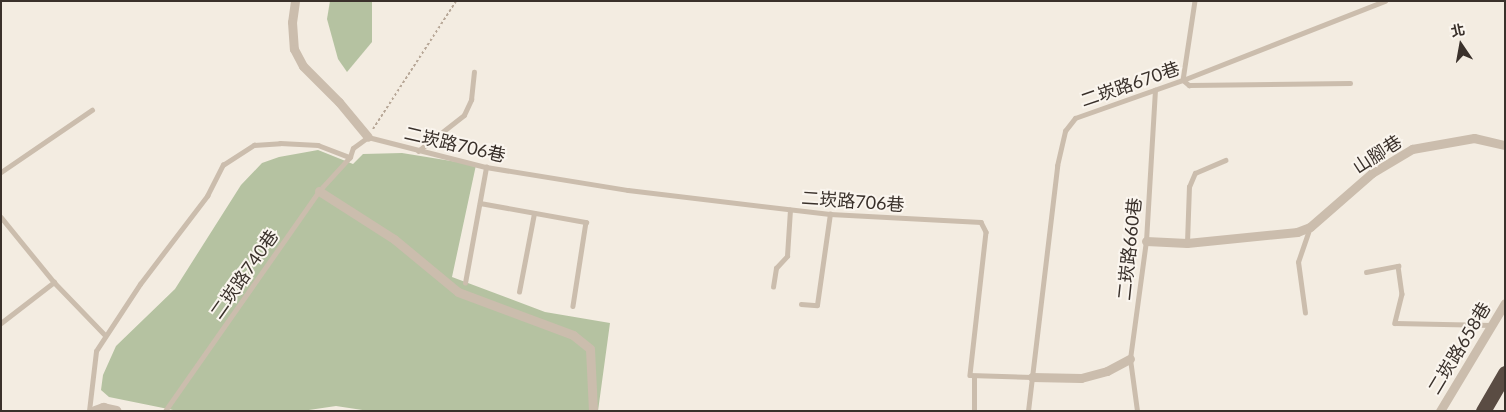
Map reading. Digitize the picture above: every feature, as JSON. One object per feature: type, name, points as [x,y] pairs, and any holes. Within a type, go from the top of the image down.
[{"type":"highway","points":[[1483,411],[1505,373]]},
{"type":"street","points":[[295,1],[292,22],[294,49],[303,66],[339,102],[368,138]]},
{"type":"street","name":"山腳巷","points":[[1146,241],[1187,244],[1297,232],[1310,227],[1372,173],[1412,149],[1474,138],[1505,145]]},
{"type":"street","points":[[320,191],[394,239],[458,292],[573,336],[590,349],[593,411]]},
{"type":"street","name":"二崁路658巷","points":[[1440,411],[1505,303]]},
{"type":"street","points":[[1032,377],[1081,378],[1107,371],[1130,359]]},
{"type":"street","points":[[95,411],[103,408],[116,411]]},
{"type":"lane","points":[[1195,1],[1183,80],[1189,85],[1350,83]]},
{"type":"lane","name":"二崁路670巷","points":[[1028,411],[1057,166],[1065,131],[1075,118],[1183,80],[1385,1]]},
{"type":"lane","points":[[418,151],[464,115],[471,100],[474,72]]},
{"type":"lane","name":"二崁路660巷","points":[[1137,411],[1130,359],[1146,241],[1155,90]]},
{"type":"lane","points":[[1,172],[92,110]]},
{"type":"lane","name":"二崁路706巷","points":[[368,138],[486,167],[790,210],[981,222],[986,232],[970,375],[974,377]]},
{"type":"lane","points":[[89,411],[96,350],[207,196],[223,166],[254,145],[280,143],[318,145],[350,157],[353,148],[368,138]]},
{"type":"lane","name":"二崁路740巷","points":[[165,411],[320,191],[350,157]]},
{"type":"lane","points":[[1187,244],[1189,187],[1195,173],[1225,160]]},
{"type":"lane","points":[[465,283],[486,167]]},
{"type":"lane","points":[[480,202],[586,222],[573,306]]},
{"type":"lane","points":[[773,287],[776,268],[787,256],[790,210]]},
{"type":"lane","points":[[519,292],[534,213]]},
{"type":"lane","points":[[801,304],[817,304],[830,214]]},
{"type":"lane","points":[[1,217],[54,282],[105,335]]},
{"type":"lane","points":[[1305,313],[1298,262],[1310,227]]},
{"type":"lane","points":[[1366,272],[1398,266],[1402,294],[1395,323],[1492,325]]},
{"type":"lane","points":[[1,323],[54,282]]},
{"type":"lane","points":[[974,411],[974,377],[1032,377]]},
{"type":"path","points":[[368,138],[456,1]]},
{"type":"green space","points":[[330,1],[372,1],[372,42],[347,72],[338,59],[327,19]]},
{"type":"green space","points":[[318,150],[353,164],[363,154],[402,153],[476,165],[452,277],[545,312],[610,323],[598,411],[369,411],[336,406],[302,411],[178,411],[109,397],[101,390],[103,375],[116,346],[175,289],[241,185],[262,163],[279,157]]}]
